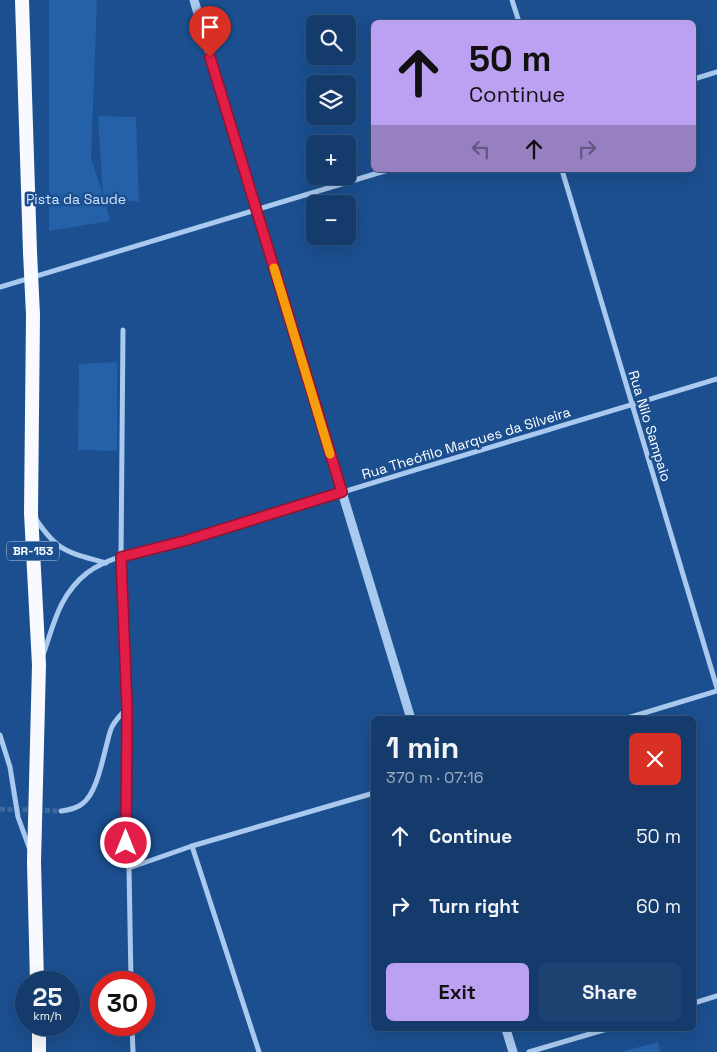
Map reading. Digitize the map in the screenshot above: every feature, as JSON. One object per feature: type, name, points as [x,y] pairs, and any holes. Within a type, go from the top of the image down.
[{"type":"highway","name":"BR-153","points":[[22,0],[33,314],[32,513],[40,665],[34,862],[38,971]]},
{"type":"highway","points":[[39,1036],[39,1052]]},
{"type":"street","points":[[194,0],[410,716]]},
{"type":"street","points":[[512,0],[518,20]]},
{"type":"street","points":[[696,78],[717,72]]},
{"type":"street","points":[[0,287],[381,172]]},
{"type":"street","name":"Rua Nilo Sampaio","points":[[563,172],[717,689]]},
{"type":"street","points":[[123,330],[121,557],[127,708],[126,843],[129,868],[131,971]]},
{"type":"street","name":"Rua Theófilo Marques da Silveira","points":[[40,665],[54,618],[68,593],[87,573],[106,562],[184,541],[717,379]]},
{"type":"street","points":[[32,513],[42,528],[58,545],[74,553],[106,562]]},
{"type":"street","points":[[633,716],[717,689]]},
{"type":"street","points":[[61,811],[77,807],[90,796],[112,728],[127,708]]},
{"type":"street","points":[[0,735],[10,767],[18,817],[34,862]]},
{"type":"street","points":[[129,868],[192,846],[371,794]]},
{"type":"street","points":[[192,846],[259,1052]]},
{"type":"street","points":[[696,1002],[717,996]]},
{"type":"street","points":[[507,1031],[513,1052]]},
{"type":"street","points":[[529,1052],[600,1031]]},
{"type":"street","points":[[132,1036],[133,1052]]},
{"type":"green space","name":"Pista da Saude","points":[[49,0],[97,0],[91,158],[103,195],[98,116],[136,117],[139,202],[104,198],[110,221],[49,231]]},
{"type":"green space","points":[[117,362],[117,451],[78,450],[79,364]]},
{"type":"green space","points":[[658,1042],[660,1052],[621,1052]]},
{"type":"tunnel","points":[[0,809],[61,811]]},
{"type":"slow traffic","points":[[274,268],[330,454]]},
{"type":"route","points":[[126,843],[127,708],[121,557],[184,541],[342,492],[210,57]]}]
